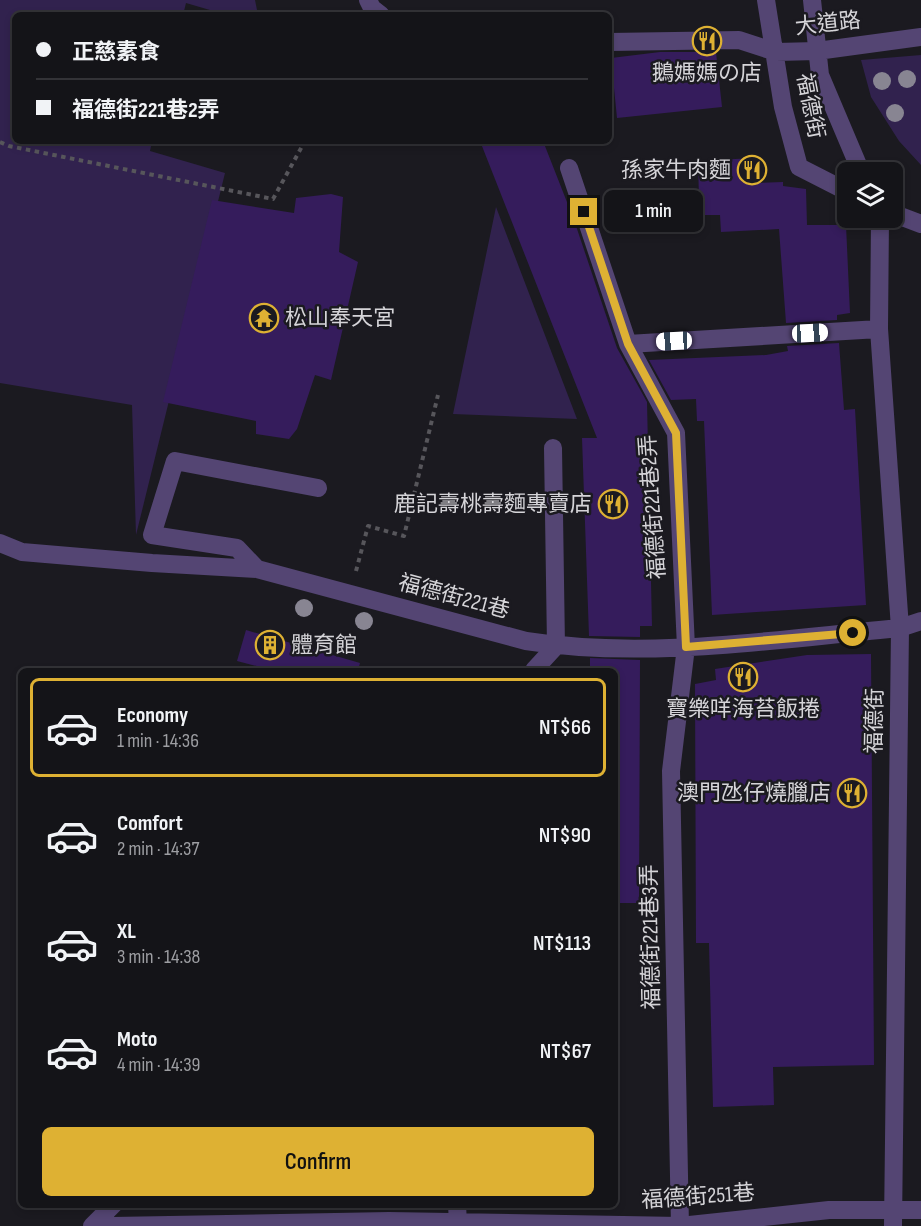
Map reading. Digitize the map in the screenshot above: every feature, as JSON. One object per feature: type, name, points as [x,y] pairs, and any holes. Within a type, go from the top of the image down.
[{"type":"street","points":[[368,0],[377,12]]},
{"type":"street","name":"福德街","points":[[766,0],[783,107],[799,167],[837,186]]},
{"type":"street","name":"福德街","points":[[812,0],[819,75],[857,162]]},
{"type":"street","name":"大道路","points":[[612,42],[739,40],[776,52],[817,51],[921,37]]},
{"type":"street","name":"福德街221巷2弄","points":[[569,168],[628,344],[676,433],[686,647]]},
{"type":"street","points":[[903,217],[921,224]]},
{"type":"street","name":"福德街","points":[[880,228],[879,329],[900,628],[892,1218]]},
{"type":"street","points":[[628,344],[879,329]]},
{"type":"street","points":[[536,668],[556,646],[553,448]]},
{"type":"street","points":[[257,569],[237,548],[152,535],[175,461],[318,488]]},
{"type":"street","name":"福德街221巷","points":[[0,543],[34,553],[152,564],[257,569],[526,641],[556,646],[686,647],[900,628],[921,621]]},
{"type":"street","name":"福德街221巷3弄","points":[[680,1226],[671,771],[686,647]]},
{"type":"street","points":[[92,1226],[110,1208]]},
{"type":"street","points":[[457,1208],[458,1224]]},
{"type":"street","name":"福德街251巷","points":[[112,1226],[220,1213],[389,1224],[680,1226],[829,1210],[892,1218],[921,1210]]},
{"type":"path","points":[[0,142],[9,146],[273,199],[303,144]]},
{"type":"path","points":[[349,594],[368,526],[404,536],[438,395]]},
{"type":"shaded area","points":[[0,0],[255,0],[257,12],[217,12],[186,3],[184,12],[12,12],[12,144],[151,144],[150,151],[225,173],[136,535],[132,405],[0,383]]},
{"type":"shaded area","points":[[921,55],[921,165],[899,141],[871,97],[861,60]]},
{"type":"shaded area","points":[[496,207],[577,419],[453,414]]},
{"type":"building","points":[[660,52],[716,52],[722,107],[617,118],[612,58]]},
{"type":"building","points":[[481,144],[544,144],[574,220],[617,348],[647,402],[652,626],[640,626],[640,637],[589,636],[582,438],[597,438]]},
{"type":"building","points":[[754,158],[754,183],[783,182],[783,186],[806,189],[807,225],[837,225],[837,228],[846,228],[850,313],[837,315],[837,320],[786,323],[779,229],[721,232],[720,215],[705,215],[699,199],[698,161]]},
{"type":"building","name":"松山奉天宮","points":[[331,194],[343,197],[339,252],[358,262],[331,380],[315,375],[297,429],[289,439],[256,434],[256,421],[163,402],[212,200],[294,213],[296,198]]},
{"type":"building","points":[[839,343],[844,410],[855,409],[866,605],[712,615],[704,421],[697,421],[696,399],[671,400],[649,360],[766,355],[788,351],[787,346]]},
{"type":"building","name":"體育館","points":[[246,630],[360,663],[359,668],[264,668],[237,661]]},
{"type":"building","points":[[871,654],[874,1065],[773,1067],[774,1105],[713,1107],[709,943],[696,943],[695,684],[716,680],[715,669],[807,655]]},
{"type":"building","points":[[590,658],[640,660],[639,903],[618,903],[618,668],[590,668]]},
{"type":"place","name":"鵝媽媽の店","points":[[707,41]]},
{"type":"place","name":"孫家牛肉麵","points":[[752,170]]},
{"type":"place","name":"松山奉天宮","points":[[264,318]]},
{"type":"place","name":"鹿記壽桃壽麵專賣店","points":[[613,504]]},
{"type":"place","name":"體育館","points":[[270,645]]},
{"type":"place","name":"寶樂咩海苔飯捲","points":[[743,677]]},
{"type":"place","name":"澳門氹仔燒臘店","points":[[852,793]]},
{"type":"route","points":[[584,212],[628,344],[676,433],[686,647],[853,633]]}]
